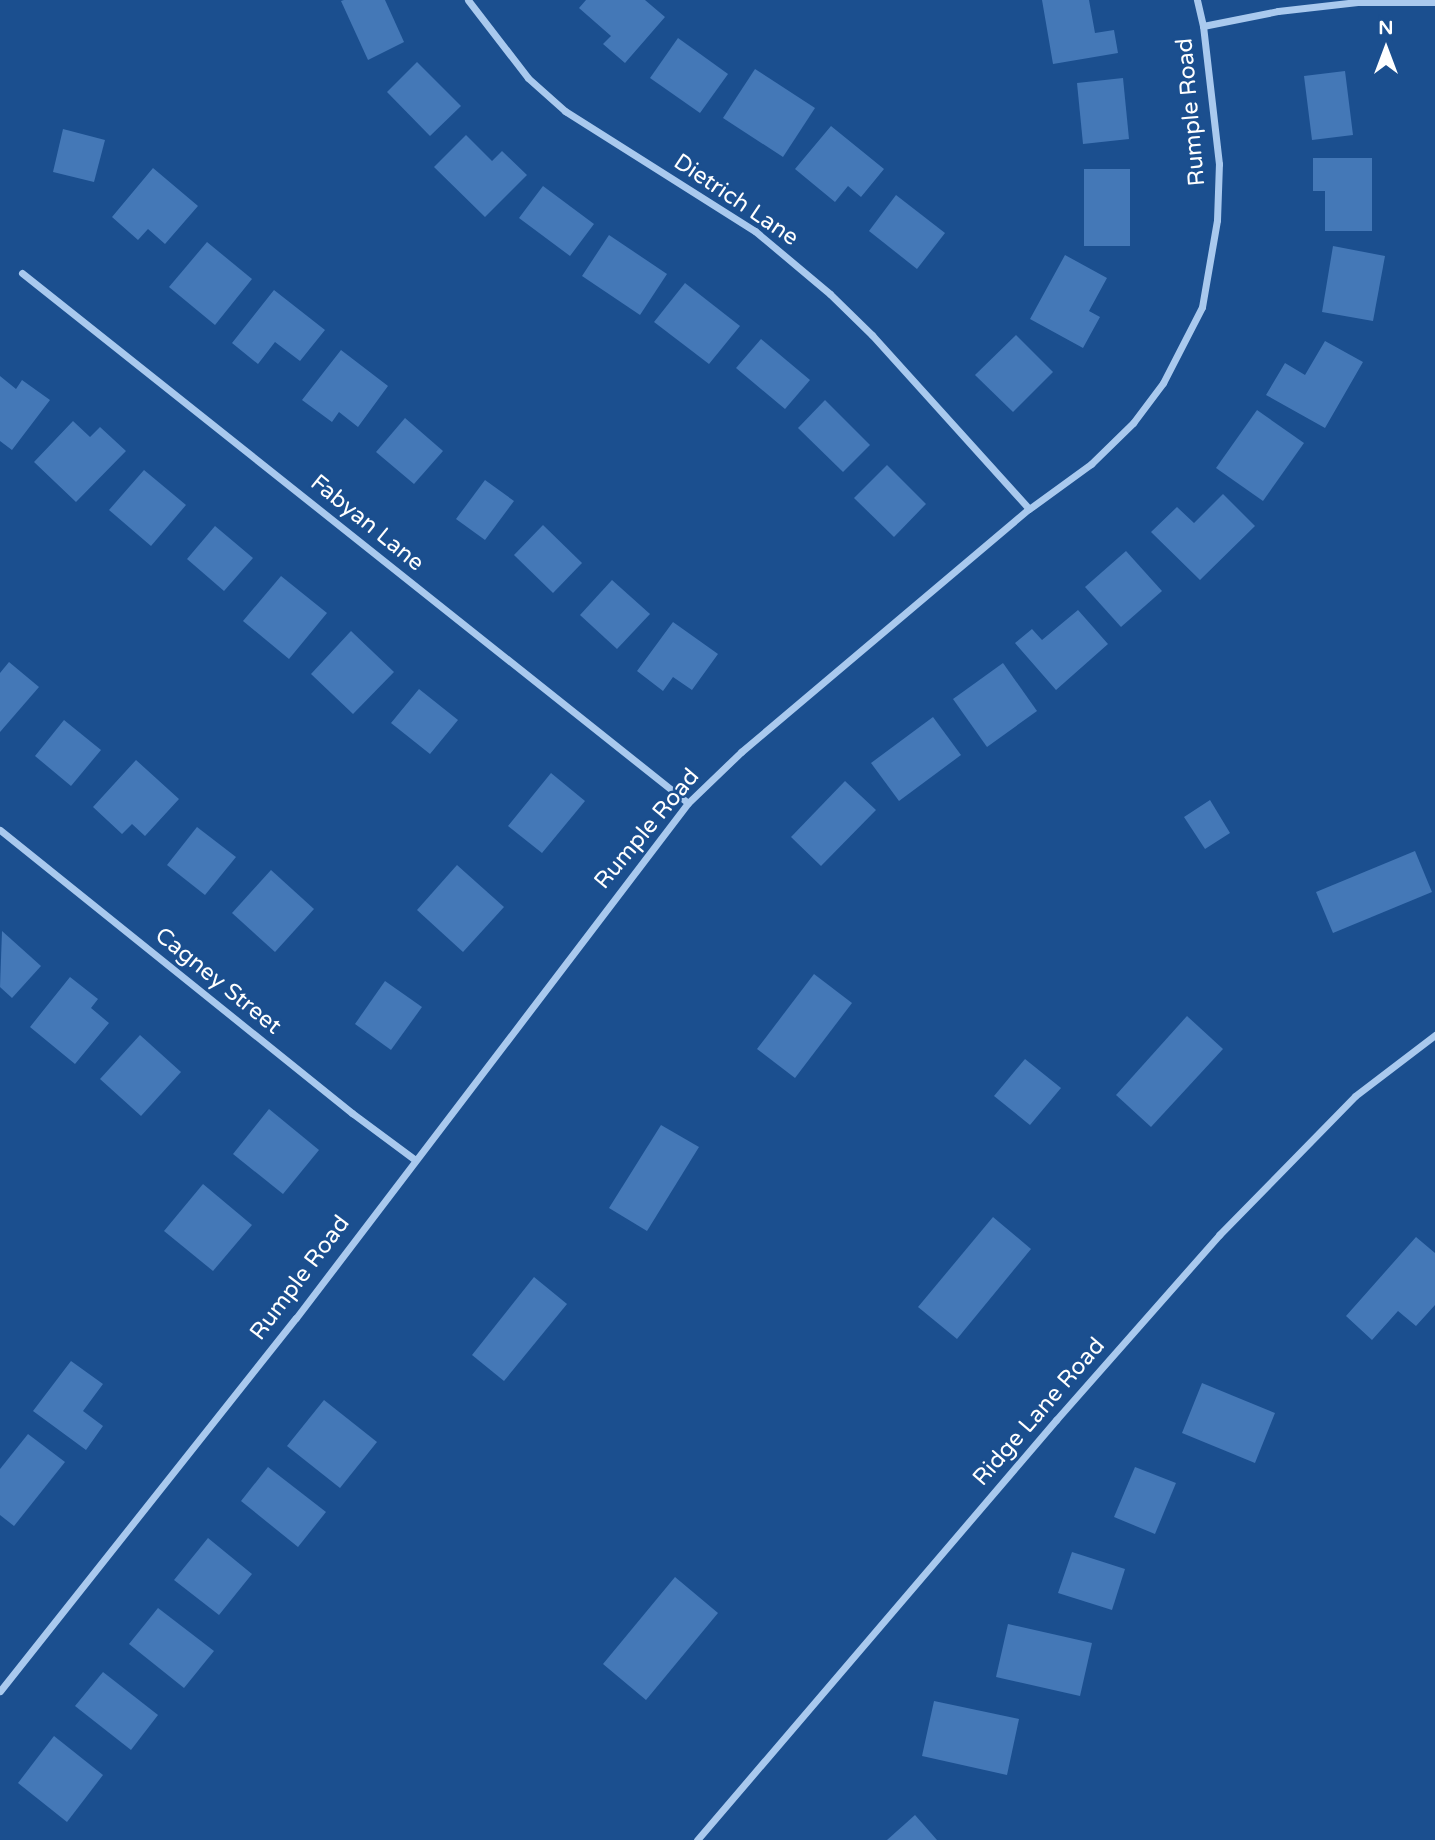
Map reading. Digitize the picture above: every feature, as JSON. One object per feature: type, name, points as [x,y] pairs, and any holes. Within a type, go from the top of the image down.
[{"type":"street","name":"Dietrich Lane","points":[[468,0],[528,78],[565,111],[755,231],[830,294],[872,335],[1029,509]]},
{"type":"street","name":"Rumple Road","points":[[0,1691],[296,1318],[414,1159],[688,803],[741,752],[1029,509],[1091,464],[1133,423],[1163,383],[1202,307],[1217,220],[1219,164],[1203,26],[1197,0]]},
{"type":"street","points":[[1203,26],[1278,12],[1357,2],[1435,2]]},
{"type":"street","name":"Fabyan Lane","points":[[22,273],[688,803]]},
{"type":"street","name":"Cagney Street","points":[[0,830],[414,1159]]},
{"type":"street","name":"Ridge Lane Road","points":[[697,1840],[1056,1420],[1219,1235],[1355,1096],[1435,1035]]},
{"type":"building","points":[[385,0],[404,42],[368,60],[341,1]]},
{"type":"building","points":[[586,0],[645,0],[665,17],[625,63],[603,44],[611,36],[579,8]]},
{"type":"building","points":[[1042,0],[1089,0],[1095,33],[1114,30],[1118,53],[1053,64]]},
{"type":"building","points":[[678,38],[728,74],[700,113],[650,78]]},
{"type":"building","points":[[417,62],[461,106],[430,136],[387,92]]},
{"type":"building","points":[[755,69],[815,108],[783,157],[723,118]]},
{"type":"building","points":[[1345,71],[1353,135],[1312,140],[1304,76]]},
{"type":"building","points":[[1123,78],[1129,139],[1083,144],[1077,83]]},
{"type":"building","points":[[831,126],[884,169],[861,197],[848,186],[835,202],[795,169]]},
{"type":"building","points":[[63,129],[105,140],[94,182],[53,172]]},
{"type":"building","points":[[466,135],[492,161],[502,151],[527,175],[485,217],[434,167]]},
{"type":"building","points":[[1313,158],[1372,158],[1372,231],[1325,231],[1325,191],[1313,191]]},
{"type":"building","points":[[153,168],[198,206],[165,244],[148,229],[138,240],[112,217]]},
{"type":"building","points":[[1084,169],[1130,169],[1130,246],[1084,246]]},
{"type":"building","points":[[543,186],[594,224],[570,256],[519,218]]},
{"type":"building","points":[[896,195],[945,233],[917,269],[869,231]]},
{"type":"building","points":[[609,235],[667,274],[640,315],[582,276]]},
{"type":"building","points":[[207,242],[252,279],[215,325],[169,287]]},
{"type":"building","points":[[1333,246],[1385,256],[1373,321],[1322,312]]},
{"type":"building","points":[[1065,255],[1107,278],[1089,311],[1100,317],[1083,348],[1030,319]]},
{"type":"building","points":[[685,283],[740,326],[709,364],[654,322]]},
{"type":"building","points":[[274,290],[325,330],[300,361],[275,342],[258,364],[232,343]]},
{"type":"building","points":[[1016,335],[1053,372],[1013,412],[975,375]]},
{"type":"building","points":[[761,339],[810,380],[785,409],[736,368]]},
{"type":"building","points":[[1325,341],[1363,362],[1325,428],[1266,395],[1285,363],[1305,375]]},
{"type":"building","points":[[341,350],[388,386],[358,427],[339,412],[332,422],[302,400]]},
{"type":"building","points":[[0,376],[16,389],[22,380],[50,400],[12,450],[0,441]]},
{"type":"building","points":[[825,400],[870,445],[843,472],[798,428]]},
{"type":"building","points":[[1257,410],[1304,443],[1263,501],[1216,468]]},
{"type":"building","points":[[405,418],[443,451],[414,484],[376,452]]},
{"type":"building","points":[[73,421],[90,437],[100,427],[126,451],[76,502],[34,462]]},
{"type":"building","points":[[887,465],[926,504],[894,537],[854,498]]},
{"type":"building","points":[[144,470],[186,505],[151,546],[109,510]]},
{"type":"building","points":[[485,480],[514,501],[485,540],[456,519]]},
{"type":"building","points":[[1223,494],[1255,526],[1200,580],[1151,532],[1177,507],[1194,523]]},
{"type":"building","points":[[543,525],[582,563],[553,593],[514,555]]},
{"type":"building","points":[[215,526],[253,558],[224,591],[187,559]]},
{"type":"building","points":[[1126,551],[1162,591],[1121,627],[1085,587]]},
{"type":"building","points":[[281,576],[327,613],[289,659],[243,621]]},
{"type":"building","points":[[612,580],[650,614],[617,649],[580,615]]},
{"type":"building","points":[[1078,610],[1108,644],[1056,690],[1015,643],[1032,629],[1042,640]]},
{"type":"building","points":[[673,622],[718,654],[692,690],[673,677],[663,691],[637,671]]},
{"type":"building","points":[[351,631],[394,672],[353,714],[311,674]]},
{"type":"building","points":[[9,662],[39,687],[0,732],[0,673]]},
{"type":"building","points":[[1003,663],[1037,711],[987,747],[953,699]]},
{"type":"building","points":[[419,689],[458,720],[430,754],[391,723]]},
{"type":"building","points":[[933,717],[961,755],[899,801],[871,763]]},
{"type":"building","points":[[64,720],[101,750],[71,786],[35,756]]},
{"type":"building","points":[[136,760],[179,799],[145,836],[132,824],[122,834],[93,807]]},
{"type":"building","points":[[551,773],[585,801],[542,853],[508,826]]},
{"type":"building","points":[[845,781],[876,810],[821,866],[791,837]]},
{"type":"building","points":[[1210,800],[1230,833],[1205,849],[1184,817]]},
{"type":"building","points":[[197,827],[236,857],[205,895],[167,865]]},
{"type":"building","points":[[1415,851],[1432,892],[1333,933],[1316,892]]},
{"type":"building","points":[[457,865],[504,907],[463,952],[417,910]]},
{"type":"building","points":[[271,870],[314,909],[275,952],[232,913]]},
{"type":"building","points":[[2,931],[41,966],[12,998],[0,987]]},
{"type":"building","points":[[814,974],[852,1003],[795,1078],[757,1049]]},
{"type":"building","points":[[70,977],[98,999],[91,1008],[109,1023],[75,1064],[30,1027]]},
{"type":"building","points":[[385,981],[422,1007],[391,1050],[355,1024]]},
{"type":"building","points":[[1187,1016],[1223,1049],[1151,1127],[1116,1095]]},
{"type":"building","points":[[140,1035],[181,1072],[141,1116],[100,1079]]},
{"type":"building","points":[[1025,1059],[1061,1088],[1030,1125],[994,1096]]},
{"type":"building","points":[[269,1109],[319,1150],[283,1194],[233,1154]]},
{"type":"building","points":[[661,1125],[699,1147],[647,1231],[609,1208]]},
{"type":"building","points":[[203,1184],[252,1225],[213,1271],[164,1231]]},
{"type":"building","points":[[993,1217],[1031,1249],[957,1339],[918,1307]]},
{"type":"building","points":[[1416,1237],[1435,1253],[1435,1305],[1416,1326],[1398,1311],[1372,1340],[1346,1316]]},
{"type":"building","points":[[534,1277],[567,1304],[504,1381],[472,1355]]},
{"type":"building","points":[[71,1361],[103,1384],[83,1411],[103,1426],[86,1450],[33,1411]]},
{"type":"building","points":[[1202,1383],[1275,1413],[1255,1463],[1182,1433]]},
{"type":"building","points":[[324,1400],[377,1442],[340,1488],[287,1446]]},
{"type":"building","points":[[28,1434],[65,1462],[14,1526],[0,1515],[0,1469]]},
{"type":"building","points":[[268,1467],[326,1512],[298,1547],[241,1501]]},
{"type":"building","points":[[1135,1467],[1176,1483],[1155,1534],[1114,1517]]},
{"type":"building","points":[[208,1538],[252,1574],[219,1615],[174,1580]]},
{"type":"building","points":[[1072,1552],[1125,1569],[1112,1610],[1058,1593]]},
{"type":"building","points":[[675,1577],[718,1613],[646,1700],[603,1664]]},
{"type":"building","points":[[158,1608],[214,1651],[184,1688],[129,1644]]},
{"type":"building","points":[[1008,1624],[1092,1643],[1080,1696],[996,1677]]},
{"type":"building","points":[[103,1672],[158,1715],[131,1750],[75,1706]]},
{"type":"building","points":[[934,1701],[1019,1719],[1007,1775],[922,1756]]},
{"type":"building","points":[[54,1736],[103,1775],[67,1822],[18,1783]]},
{"type":"building","points":[[915,1815],[937,1840],[887,1840]]}]
